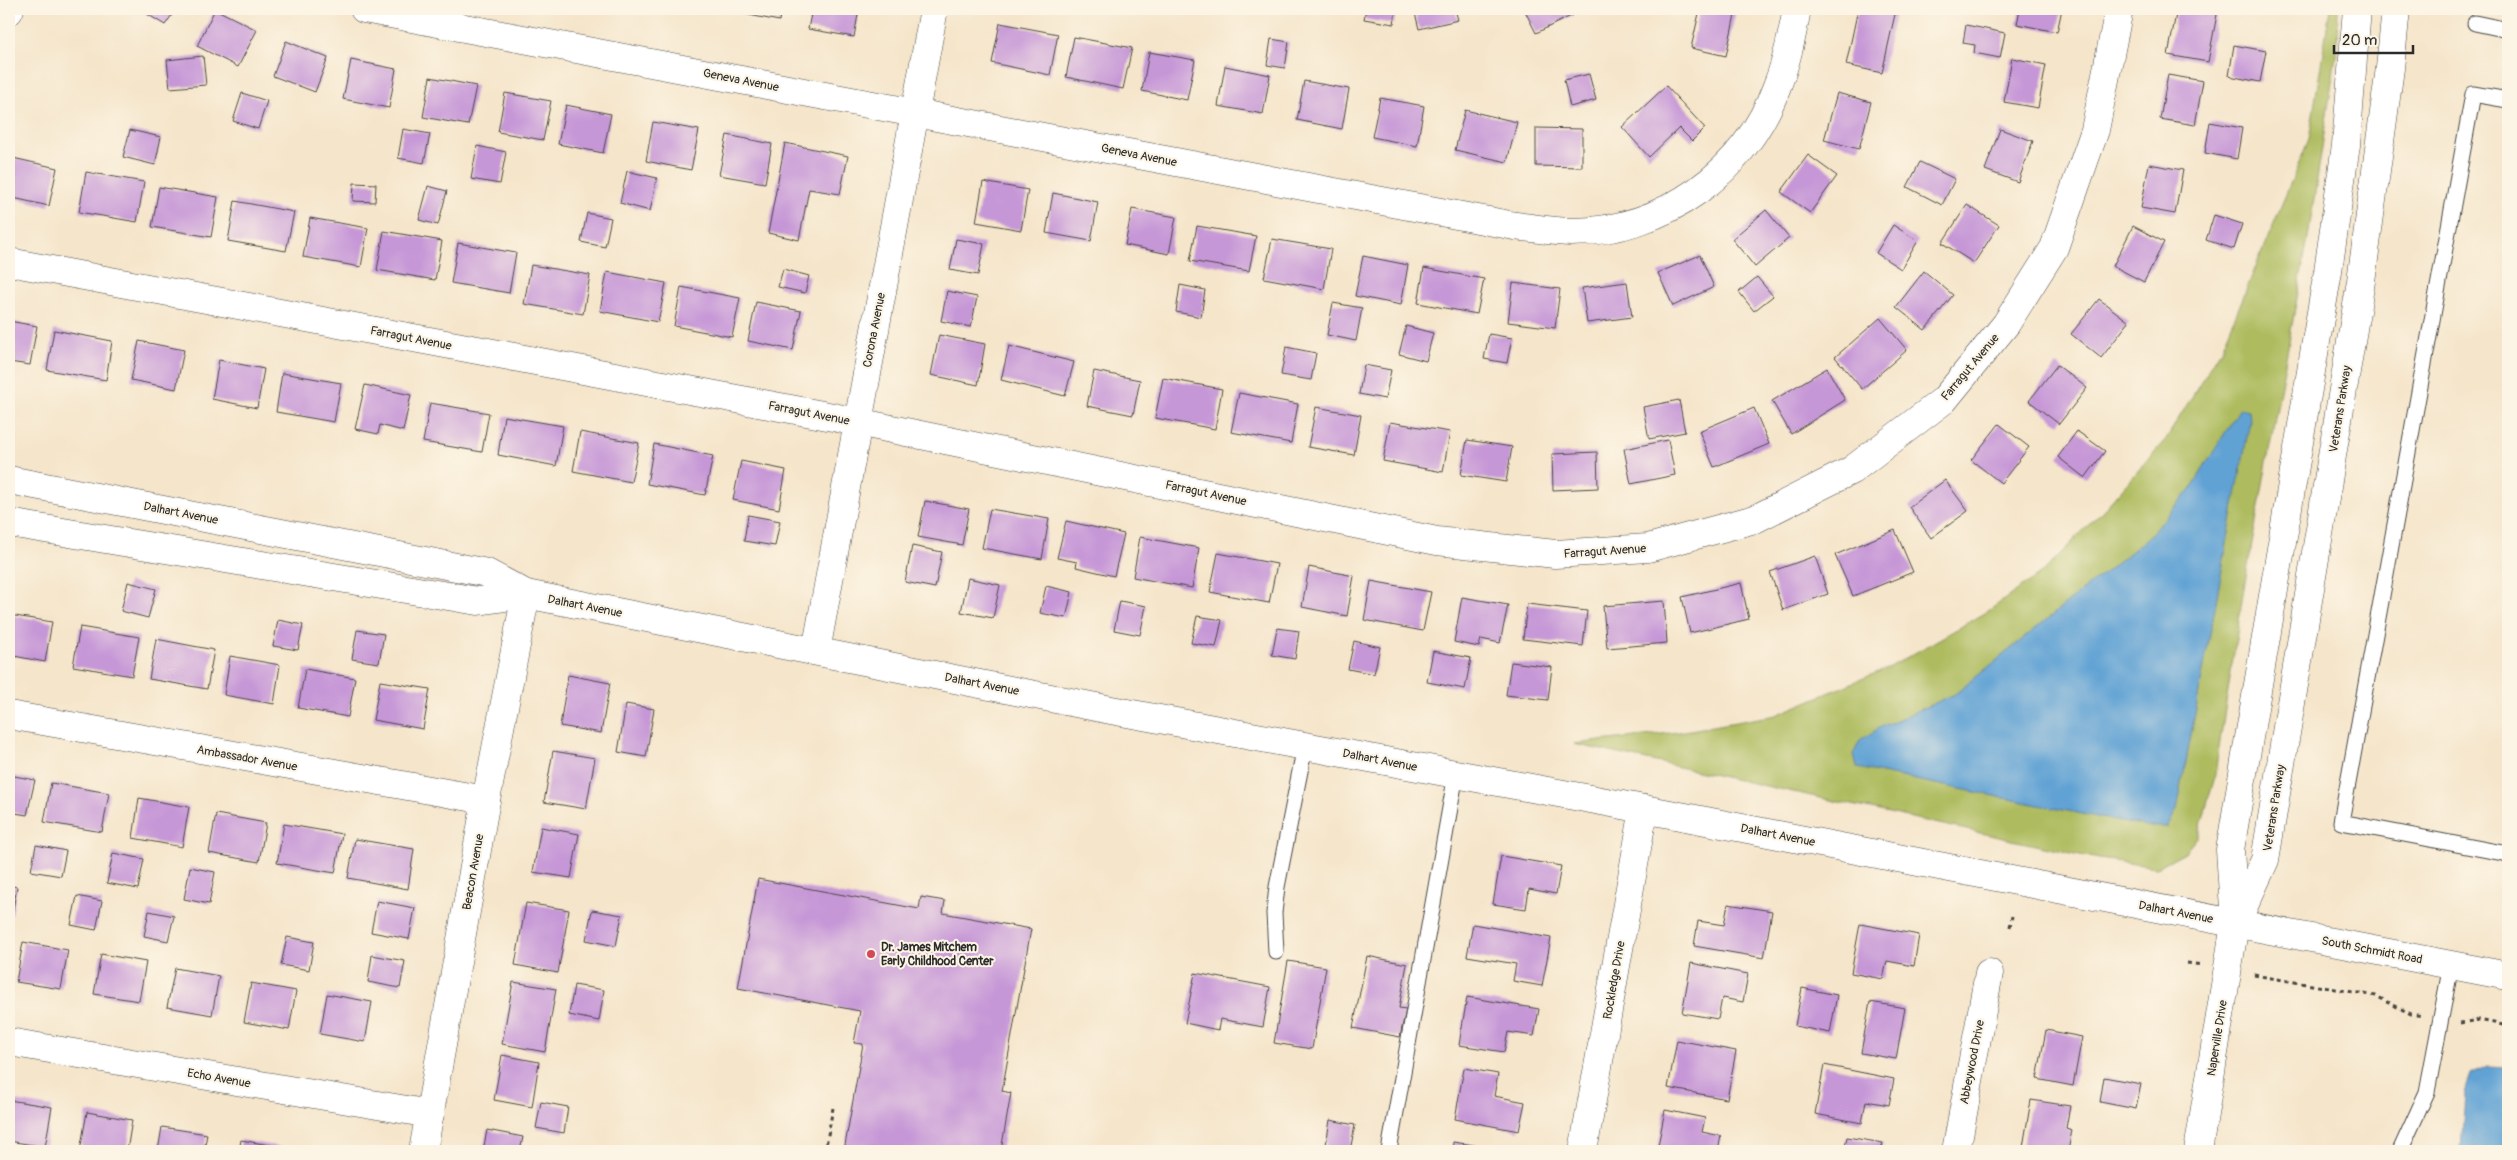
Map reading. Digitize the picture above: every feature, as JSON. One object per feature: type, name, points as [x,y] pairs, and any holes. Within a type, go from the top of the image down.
[{"type":"street","name":"Geneva Avenue","points":[[364,9],[1515,226],[1572,232],[1598,230],[1647,218],[1678,204],[1727,167],[1746,144],[1765,113],[1777,86],[1790,46],[1797,9]]},
{"type":"street","name":"Corona Avenue","points":[[816,651],[934,9]]},
{"type":"street","name":"Farragut Avenue","points":[[9,262],[857,422],[1437,541],[1555,554],[1648,548],[1755,519],[1852,470],[1944,400],[2006,324],[2054,248],[2095,130],[2119,9]]},
{"type":"street","points":[[2235,924],[2230,850],[2329,262],[2346,145],[2357,9]]},
{"type":"street","name":"Veterans Parkway","points":[[2235,924],[2265,860],[2361,281],[2390,68],[2396,9]]},
{"type":"street","name":"Dalhart Avenue","points":[[9,480],[487,573],[526,594],[1304,746],[1644,809],[2235,924]]},
{"type":"street","name":"Dalhart Avenue","points":[[9,523],[478,601],[526,594]]},
{"type":"street","name":"Beacon Avenue","points":[[423,1151],[486,800],[526,594]]},
{"type":"street","name":"Ambassador Avenue","points":[[9,715],[486,800]]},
{"type":"street","name":"Rockledge Drive","points":[[1583,1151],[1644,809]]},
{"type":"street","name":"South Schmidt Road","points":[[2235,924],[2508,976]]},
{"type":"street","name":"Naperville Drive","points":[[2198,1151],[2235,924]]},
{"type":"street","name":"Abbeywood Drive","points":[[1956,1151],[1989,972]]},
{"type":"street","name":"Echo Avenue","points":[[9,1042],[430,1114]]},
{"type":"lane","points":[[2475,23],[2508,30]]},
{"type":"lane","points":[[2508,100],[2473,94],[2341,822],[2508,854]]},
{"type":"lane","points":[[1276,952],[1274,913],[1277,887],[1304,746]]},
{"type":"lane","points":[[1389,1151],[1456,774]]},
{"type":"lane","points":[[2400,1151],[2427,1092],[2451,965]]},
{"type":"path","points":[[2010,927],[2012,916]]},
{"type":"path","points":[[2187,963],[2376,996],[2411,1014],[2441,1020],[2460,1023],[2479,1020],[2508,1026]]},
{"type":"path","points":[[826,1151],[833,1108]]},
{"type":"green space","points":[[2330,9],[2338,9],[2337,49],[2309,232],[2244,588],[2214,780],[2198,836],[2185,852],[2157,867],[2099,859],[1574,744],[1679,732],[1776,715],[1890,667],[1987,612],[2044,571],[2107,506],[2166,439],[2222,348],[2309,139]]},
{"type":"water","points":[[2240,408],[2249,410],[2250,421],[2177,810],[2167,827],[2146,827],[1857,768],[1854,753],[1860,740],[1881,727],[1955,694],[2147,538],[2191,489]]},
{"type":"water","points":[[2487,1066],[2508,1067],[2508,1151],[2461,1151],[2465,1093],[2471,1074]]},
{"type":"building","points":[[139,9],[176,9],[165,25]]},
{"type":"building","points":[[215,9],[257,30],[238,67],[197,46]]},
{"type":"building","points":[[734,9],[781,9],[779,21],[734,12]]},
{"type":"building","points":[[812,9],[859,9],[854,37],[808,29]]},
{"type":"building","points":[[1366,9],[1396,9],[1394,24],[1364,19]]},
{"type":"building","points":[[1414,9],[1455,9],[1458,20],[1419,29]]},
{"type":"building","points":[[1524,9],[1570,9],[1573,15],[1536,33]]},
{"type":"building","points":[[1700,9],[1736,10],[1726,56],[1691,48]]},
{"type":"building","points":[[1858,9],[1871,9],[1895,14],[1882,73],[1846,65]]},
{"type":"building","points":[[2020,9],[2062,9],[2057,32],[2017,24]]},
{"type":"building","points":[[2177,9],[2218,9],[2208,62],[2168,55]]},
{"type":"building","points":[[1000,23],[1058,34],[1050,75],[992,63]]},
{"type":"building","points":[[1966,25],[2005,33],[2000,58],[1974,53],[1975,45],[1963,43]]},
{"type":"building","points":[[1074,37],[1132,48],[1123,89],[1066,77]]},
{"type":"building","points":[[1271,39],[1289,42],[1285,68],[1267,65]]},
{"type":"building","points":[[286,41],[328,58],[315,92],[273,76]]},
{"type":"building","points":[[2234,45],[2266,51],[2260,82],[2229,76]]},
{"type":"building","points":[[1149,52],[1195,60],[1187,100],[1142,91]]},
{"type":"building","points":[[203,56],[206,85],[170,88],[167,60]]},
{"type":"building","points":[[2012,58],[2046,65],[2038,108],[2004,102]]},
{"type":"building","points":[[351,60],[396,69],[389,108],[343,99]]},
{"type":"building","points":[[1225,66],[1270,75],[1263,114],[1218,106]]},
{"type":"building","points":[[1589,74],[1596,100],[1570,107],[1564,80]]},
{"type":"building","points":[[2168,75],[2203,81],[2195,125],[2160,119]]},
{"type":"building","points":[[430,77],[476,86],[468,125],[423,117]]},
{"type":"building","points":[[1304,81],[1349,89],[1342,129],[1297,120]]},
{"type":"building","points":[[1666,86],[1705,128],[1692,141],[1679,128],[1649,157],[1622,127]]},
{"type":"building","points":[[242,93],[267,101],[258,129],[233,121]]},
{"type":"building","points":[[505,93],[551,101],[543,140],[498,132]]},
{"type":"building","points":[[1837,93],[1871,102],[1859,149],[1824,140]]},
{"type":"building","points":[[1380,98],[1424,106],[1417,146],[1372,137]]},
{"type":"building","points":[[566,105],[611,114],[603,153],[558,144]]},
{"type":"building","points":[[1465,110],[1517,122],[1507,162],[1455,150]]},
{"type":"building","points":[[653,122],[699,130],[691,170],[646,161]]},
{"type":"building","points":[[2210,122],[2242,128],[2237,159],[2205,153]]},
{"type":"building","points":[[1536,128],[1582,129],[1582,167],[1536,166]]},
{"type":"building","points":[[403,129],[430,134],[424,163],[398,158]]},
{"type":"building","points":[[2000,129],[2033,141],[2018,182],[1985,170]]},
{"type":"building","points":[[130,130],[161,137],[155,165],[123,157]]},
{"type":"building","points":[[727,135],[772,144],[765,183],[719,175]]},
{"type":"building","points":[[785,143],[848,156],[840,194],[809,189],[799,240],[768,233]]},
{"type":"building","points":[[477,146],[506,152],[500,184],[471,179]]},
{"type":"building","points":[[1808,155],[1837,176],[1810,213],[1781,192]]},
{"type":"building","points":[[13,158],[57,168],[49,206],[9,197],[9,175]]},
{"type":"building","points":[[1920,162],[1955,179],[1942,205],[1907,187]]},
{"type":"building","points":[[2149,164],[2183,170],[2175,214],[2141,208]]},
{"type":"building","points":[[627,171],[657,178],[650,211],[620,203]]},
{"type":"building","points":[[86,172],[144,182],[137,222],[79,212]]},
{"type":"building","points":[[983,182],[1028,190],[1021,230],[976,222]]},
{"type":"building","points":[[354,183],[376,184],[375,202],[353,201]]},
{"type":"building","points":[[428,186],[447,191],[438,225],[419,220]]},
{"type":"building","points":[[159,187],[218,197],[211,237],[152,227]]},
{"type":"building","points":[[1053,193],[1098,202],[1091,241],[1046,233]]},
{"type":"building","points":[[235,201],[294,212],[286,251],[228,241]]},
{"type":"building","points":[[1967,205],[1999,225],[1974,263],[1942,243]]},
{"type":"building","points":[[1132,209],[1176,217],[1169,254],[1125,245]]},
{"type":"building","points":[[1766,210],[1789,238],[1755,267],[1732,239]]},
{"type":"building","points":[[587,213],[611,218],[605,247],[581,242]]},
{"type":"building","points":[[2214,215],[2242,224],[2234,249],[2206,240]]},
{"type":"building","points":[[310,218],[368,228],[361,267],[303,257]]},
{"type":"building","points":[[1893,225],[1918,241],[1901,269],[1876,253]]},
{"type":"building","points":[[1197,226],[1256,236],[1249,271],[1190,261]]},
{"type":"building","points":[[2133,226],[2164,242],[2144,282],[2113,266]]},
{"type":"building","points":[[384,231],[442,241],[435,280],[377,270]]},
{"type":"building","points":[[956,239],[984,244],[978,275],[950,270]]},
{"type":"building","points":[[1272,239],[1331,249],[1324,289],[1264,278]]},
{"type":"building","points":[[458,243],[516,253],[509,293],[451,283]]},
{"type":"building","points":[[1700,255],[1714,287],[1673,306],[1658,273]]},
{"type":"building","points":[[1363,256],[1408,265],[1401,305],[1355,296]]},
{"type":"building","points":[[531,265],[590,275],[583,314],[524,304]]},
{"type":"building","points":[[1424,268],[1484,279],[1477,314],[1418,303]]},
{"type":"building","points":[[783,269],[809,276],[805,293],[778,287]]},
{"type":"building","points":[[1924,271],[1953,295],[1925,330],[1896,307]]},
{"type":"building","points":[[607,272],[666,283],[658,322],[600,311]]},
{"type":"building","points":[[1757,277],[1773,296],[1754,311],[1739,292]]},
{"type":"building","points":[[1627,282],[1632,317],[1587,323],[1582,288]]},
{"type":"building","points":[[1513,283],[1560,289],[1555,328],[1508,322]]},
{"type":"building","points":[[1180,285],[1205,290],[1201,317],[1176,312]]},
{"type":"building","points":[[681,287],[740,298],[732,337],[674,326]]},
{"type":"building","points":[[947,291],[977,297],[971,327],[941,321]]},
{"type":"building","points":[[2099,299],[2129,322],[2101,358],[2071,334]]},
{"type":"building","points":[[756,302],[801,311],[793,350],[748,341]]},
{"type":"building","points":[[1333,303],[1362,308],[1356,341],[1327,335]]},
{"type":"building","points":[[1880,318],[1907,350],[1862,389],[1835,357]]},
{"type":"building","points":[[9,321],[37,326],[30,365],[9,362]]},
{"type":"building","points":[[1406,326],[1433,333],[1426,361],[1399,354]]},
{"type":"building","points":[[54,330],[112,341],[106,380],[47,370]]},
{"type":"building","points":[[1489,334],[1512,338],[1507,363],[1484,359]]},
{"type":"building","points":[[939,335],[985,344],[978,385],[931,375]]},
{"type":"building","points":[[139,341],[184,350],[176,389],[131,380]]},
{"type":"building","points":[[1009,346],[1074,362],[1065,396],[1001,380]]},
{"type":"building","points":[[1286,347],[1316,353],[1311,380],[1281,375]]},
{"type":"building","points":[[219,360],[264,369],[257,408],[212,399]]},
{"type":"building","points":[[1364,365],[1391,370],[1385,399],[1359,394]]},
{"type":"building","points":[[2057,365],[2087,388],[2059,424],[2029,401]]},
{"type":"building","points":[[1827,368],[1845,400],[1791,434],[1772,401]]},
{"type":"building","points":[[1094,371],[1140,380],[1133,415],[1087,406]]},
{"type":"building","points":[[282,373],[341,383],[334,422],[276,412]]},
{"type":"building","points":[[1163,378],[1222,389],[1215,429],[1155,418]]},
{"type":"building","points":[[365,385],[411,395],[403,431],[380,425],[378,434],[355,429]]},
{"type":"building","points":[[1239,393],[1298,404],[1291,443],[1231,432]]},
{"type":"building","points":[[1679,400],[1685,432],[1649,439],[1643,407]]},
{"type":"building","points":[[430,403],[489,413],[482,452],[423,442]]},
{"type":"building","points":[[1316,407],[1361,415],[1354,455],[1308,447]]},
{"type":"building","points":[[1754,408],[1769,444],[1714,467],[1699,431]]},
{"type":"building","points":[[504,416],[563,426],[556,466],[498,455]]},
{"type":"building","points":[[1390,422],[1450,432],[1443,472],[1383,461]]},
{"type":"building","points":[[1999,424],[2029,447],[2001,483],[1971,460]]},
{"type":"building","points":[[2077,431],[2105,451],[2085,478],[2058,457]]},
{"type":"building","points":[[580,432],[639,443],[631,482],[573,471]]},
{"type":"building","points":[[1467,440],[1512,447],[1506,482],[1461,475]]},
{"type":"building","points":[[1668,440],[1675,475],[1631,484],[1624,449]]},
{"type":"building","points":[[654,444],[713,456],[705,495],[647,484]]},
{"type":"building","points":[[1597,452],[1598,488],[1553,490],[1552,454]]},
{"type":"building","points":[[741,461],[786,470],[779,509],[733,500]]},
{"type":"building","points":[[1945,480],[1968,511],[1931,538],[1909,507]]},
{"type":"building","points":[[925,501],[969,509],[962,545],[918,537]]},
{"type":"building","points":[[990,509],[1049,519],[1042,559],[982,548]]},
{"type":"building","points":[[748,515],[780,521],[775,546],[744,541]]},
{"type":"building","points":[[1066,521],[1124,534],[1114,576],[1076,567],[1077,562],[1057,558]]},
{"type":"building","points":[[1895,530],[1913,572],[1853,596],[1835,555]]},
{"type":"building","points":[[1140,537],[1199,548],[1192,588],[1133,577]]},
{"type":"building","points":[[912,546],[942,552],[935,588],[905,582]]},
{"type":"building","points":[[1218,553],[1277,564],[1269,603],[1210,592]]},
{"type":"building","points":[[1815,556],[1828,594],[1783,610],[1770,572]]},
{"type":"building","points":[[1309,567],[1354,576],[1347,616],[1302,607]]},
{"type":"building","points":[[968,578],[1000,585],[993,618],[961,612]]},
{"type":"building","points":[[1371,581],[1431,592],[1423,631],[1364,620]]},
{"type":"building","points":[[128,582],[156,589],[148,618],[121,611]]},
{"type":"building","points":[[1741,583],[1749,619],[1690,633],[1682,597]]},
{"type":"building","points":[[1046,586],[1072,592],[1066,618],[1040,613]]},
{"type":"building","points":[[1462,597],[1508,605],[1500,643],[1481,639],[1479,647],[1454,642]]},
{"type":"building","points":[[1120,601],[1146,606],[1140,635],[1114,630]]},
{"type":"building","points":[[1664,601],[1667,643],[1607,648],[1603,606]]},
{"type":"building","points":[[1527,604],[1587,611],[1583,646],[1523,639]]},
{"type":"building","points":[[9,615],[52,622],[45,662],[9,655]]},
{"type":"building","points":[[1197,616],[1222,620],[1216,647],[1191,643]]},
{"type":"building","points":[[278,620],[303,625],[298,650],[273,646]]},
{"type":"building","points":[[80,627],[139,637],[132,676],[73,666]]},
{"type":"building","points":[[1277,628],[1299,631],[1295,659],[1272,655]]},
{"type":"building","points":[[357,630],[384,634],[379,663],[352,659]]},
{"type":"building","points":[[156,639],[214,650],[207,689],[149,679]]},
{"type":"building","points":[[1354,641],[1380,647],[1374,674],[1348,669]]},
{"type":"building","points":[[1433,651],[1471,658],[1465,689],[1427,682]]},
{"type":"building","points":[[230,656],[280,665],[274,704],[224,695]]},
{"type":"building","points":[[1511,662],[1552,667],[1548,700],[1506,695]]},
{"type":"building","points":[[305,669],[355,678],[348,717],[298,708]]},
{"type":"building","points":[[568,675],[610,683],[601,733],[560,726]]},
{"type":"building","points":[[380,681],[430,689],[423,729],[373,720]]},
{"type":"building","points":[[626,704],[654,709],[646,757],[618,752]]},
{"type":"building","points":[[553,751],[595,758],[586,809],[544,802]]},
{"type":"building","points":[[9,775],[35,780],[27,815],[9,812]]},
{"type":"building","points":[[51,783],[109,793],[102,832],[44,822]]},
{"type":"building","points":[[139,798],[189,807],[182,847],[133,838]]},
{"type":"building","points":[[216,814],[266,823],[259,862],[209,853]]},
{"type":"building","points":[[284,824],[342,834],[335,873],[277,863]]},
{"type":"building","points":[[541,827],[579,834],[571,878],[533,872]]},
{"type":"building","points":[[355,839],[414,849],[408,889],[348,878]]},
{"type":"building","points":[[36,845],[66,851],[61,876],[31,871]]},
{"type":"building","points":[[113,853],[144,859],[138,889],[107,883]]},
{"type":"building","points":[[1501,856],[1561,866],[1556,894],[1529,889],[1526,909],[1493,904]]},
{"type":"building","points":[[190,867],[215,872],[209,904],[184,899]]},
{"type":"building","points":[[758,879],[919,909],[921,897],[945,901],[943,913],[1031,929],[1002,1091],[1011,1093],[1001,1151],[844,1151],[863,1044],[854,1043],[860,1011],[738,988]]},
{"type":"building","points":[[9,885],[17,887],[12,915],[9,914]]},
{"type":"building","points":[[77,896],[102,901],[96,930],[71,925]]},
{"type":"building","points":[[377,901],[415,908],[409,939],[371,932]]},
{"type":"building","points":[[526,903],[569,910],[558,973],[515,965]]},
{"type":"building","points":[[1728,904],[1772,911],[1764,958],[1694,946],[1698,921],[1724,925]]},
{"type":"building","points":[[592,910],[622,915],[616,946],[586,940]]},
{"type":"building","points":[[149,911],[174,916],[168,941],[144,936]]},
{"type":"building","points":[[1473,924],[1551,938],[1542,986],[1513,981],[1516,964],[1467,956]]},
{"type":"building","points":[[1860,924],[1919,935],[1914,966],[1887,961],[1883,979],[1851,973]]},
{"type":"building","points":[[287,937],[314,942],[309,970],[281,965]]},
{"type":"building","points":[[23,942],[68,950],[61,989],[16,982]]},
{"type":"building","points":[[101,954],[146,962],[139,1001],[94,994]]},
{"type":"building","points":[[372,955],[405,961],[400,988],[368,982]]},
{"type":"building","points":[[1367,956],[1407,964],[1399,1008],[1406,1009],[1400,1037],[1353,1028]]},
{"type":"building","points":[[1288,961],[1326,967],[1312,1049],[1274,1043]]},
{"type":"building","points":[[1691,963],[1748,974],[1743,1002],[1722,998],[1718,1019],[1682,1013]]},
{"type":"building","points":[[175,968],[219,976],[212,1015],[167,1007]]},
{"type":"building","points":[[1195,973],[1270,987],[1263,1027],[1220,1019],[1218,1030],[1185,1023]]},
{"type":"building","points":[[513,982],[556,989],[545,1052],[502,1044]]},
{"type":"building","points":[[251,983],[296,991],[289,1030],[244,1022]]},
{"type":"building","points":[[574,985],[604,990],[599,1021],[569,1015]]},
{"type":"building","points":[[1802,988],[1837,995],[1830,1033],[1795,1026]]},
{"type":"building","points":[[327,994],[372,1002],[365,1042],[320,1034]]},
{"type":"building","points":[[1467,997],[1539,1009],[1534,1036],[1508,1032],[1504,1052],[1459,1045]]},
{"type":"building","points":[[1870,1002],[1905,1008],[1896,1059],[1861,1053]]},
{"type":"building","points":[[2046,1030],[2082,1037],[2073,1086],[2037,1079]]},
{"type":"building","points":[[1677,1040],[1736,1051],[1727,1099],[1668,1088]]},
{"type":"building","points":[[502,1055],[539,1062],[532,1107],[494,1100]]},
{"type":"building","points":[[1824,1065],[1894,1079],[1889,1105],[1866,1101],[1862,1123],[1815,1114]]},
{"type":"building","points":[[1464,1068],[1498,1074],[1494,1096],[1525,1102],[1519,1131],[1455,1119]]},
{"type":"building","points":[[2104,1077],[2141,1084],[2136,1109],[2100,1102]]},
{"type":"building","points":[[9,1100],[52,1107],[45,1147],[9,1141]]},
{"type":"building","points":[[2031,1100],[2070,1106],[2066,1128],[2072,1130],[2068,1151],[2045,1151],[2023,1147]]},
{"type":"building","points":[[541,1102],[568,1107],[564,1133],[536,1128]]},
{"type":"building","points":[[1665,1110],[1705,1118],[1702,1132],[1721,1136],[1718,1151],[1657,1151]]},
{"type":"building","points":[[87,1112],[132,1120],[127,1151],[80,1151]]},
{"type":"building","points":[[1330,1120],[1355,1125],[1350,1151],[1325,1151]]},
{"type":"building","points":[[162,1127],[207,1134],[204,1151],[158,1151]]},
{"type":"building","points":[[487,1130],[523,1137],[520,1151],[483,1151]]},
{"type":"building","points":[[1847,1137],[1883,1143],[1881,1151],[1844,1151]]},
{"type":"building","points":[[241,1140],[286,1148],[285,1151],[239,1151]]},
{"type":"building","points":[[1453,1142],[1506,1150],[1506,1151],[1452,1151]]},
{"type":"building","points":[[2091,1147],[2109,1150],[2109,1151],[2090,1151]]},
{"type":"place","name":"Dr. James Mitchem Early Childhood Center","points":[[871,954]]}]
